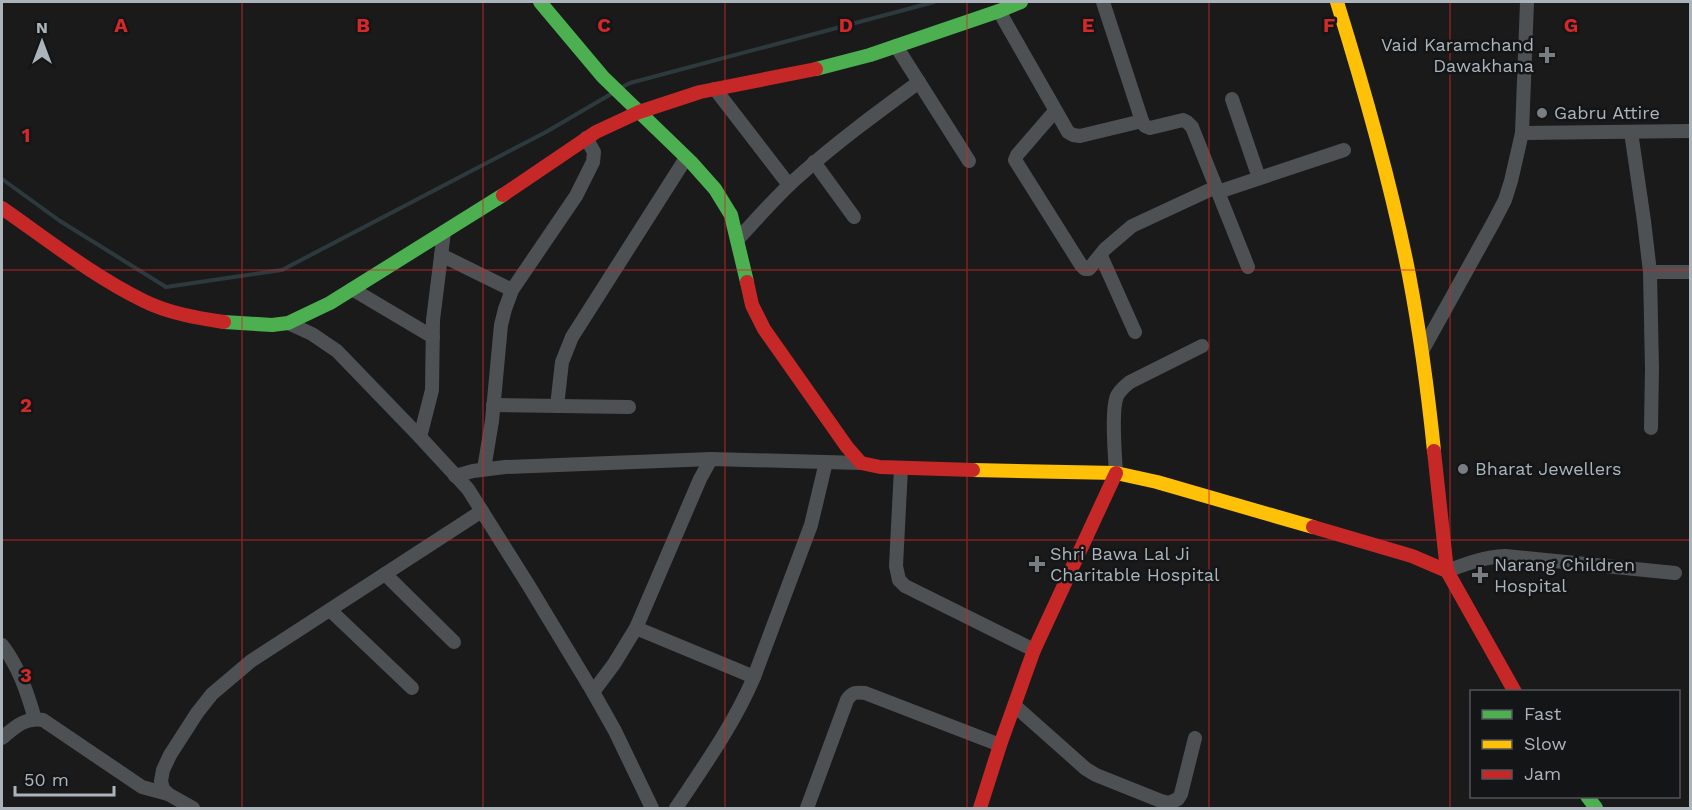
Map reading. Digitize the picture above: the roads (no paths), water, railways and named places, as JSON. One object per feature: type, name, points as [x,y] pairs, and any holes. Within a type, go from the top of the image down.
[{"type":"street","points":[[540,2],[603,77],[715,189],[730,215],[738,239],[752,305],[764,329],[847,447],[861,463]]},
{"type":"street","points":[[2,208],[107,281],[146,302],[209,320],[240,324],[288,323],[304,317],[352,289],[479,211],[634,107],[836,65],[1021,2]]},
{"type":"street","points":[[1103,2],[1142,122],[1150,128],[1183,120],[1192,127],[1248,267]]},
{"type":"street","points":[[1337,2],[1365,93],[1411,284],[1422,351],[1447,571],[1514,690]]},
{"type":"street","points":[[1422,351],[1493,224],[1511,181],[1522,133],[1527,2]]},
{"type":"street","points":[[999,11],[1065,128],[1073,135],[1080,136],[1142,122]]},
{"type":"street","points":[[896,46],[969,161]]},
{"type":"street","points":[[738,239],[814,162],[919,82]]},
{"type":"street","points":[[715,89],[789,185]]},
{"type":"street","points":[[1232,99],[1259,178]]},
{"type":"street","points":[[1055,111],[1017,155],[1016,160],[1081,266],[1089,269],[1119,236],[1132,226],[1217,189],[1259,178],[1344,150]]},
{"type":"street","points":[[1522,133],[1690,131]]},
{"type":"street","points":[[1631,132],[1650,272],[1651,428]]},
{"type":"street","points":[[484,469],[501,325],[505,309],[512,290],[576,196],[593,162],[594,152],[586,138]]},
{"type":"street","points":[[557,406],[561,362],[572,337],[686,158]]},
{"type":"street","points":[[814,162],[854,217]]},
{"type":"street","points":[[420,436],[432,390],[435,300],[444,232]]},
{"type":"street","points":[[441,255],[512,290]]},
{"type":"street","points":[[1101,256],[1135,332]]},
{"type":"street","points":[[1650,272],[1690,272]]},
{"type":"street","points":[[352,289],[433,337]]},
{"type":"street","points":[[288,323],[312,334],[337,351],[468,489],[615,731],[652,808]]},
{"type":"street","points":[[980,808],[1034,650],[1116,473],[1114,408],[1116,397],[1130,382],[1202,346]]},
{"type":"street","points":[[493,405],[629,407]]},
{"type":"street","points":[[455,476],[484,469],[711,459],[861,463],[901,468],[1116,473],[1157,482],[1412,556],[1447,571],[1476,560],[1505,556],[1675,573]]},
{"type":"street","points":[[593,693],[636,628],[700,479],[711,459]]},
{"type":"street","points":[[676,808],[725,733],[754,677],[811,525],[826,462]]},
{"type":"street","points":[[901,468],[896,566],[899,580],[905,586],[1034,650]]},
{"type":"street","points":[[168,794],[163,789],[161,781],[170,755],[212,694],[233,674],[482,511]]},
{"type":"street","points":[[385,574],[454,642]]},
{"type":"street","points":[[330,610],[412,688]]},
{"type":"street","points":[[636,628],[754,677]]},
{"type":"street","points":[[2,645],[18,671],[35,718]]},
{"type":"street","points":[[807,808],[847,700],[851,694],[856,692],[866,693],[1000,745]]},
{"type":"street","points":[[1016,706],[1086,769],[1140,794],[1169,803],[1178,800],[1181,794],[1195,738]]},
{"type":"street","points":[[2,738],[21,723],[35,718],[43,720],[142,787],[168,794],[194,808]]},
{"type":"waterway","points":[[622,87],[934,2]]},
{"type":"waterway","points":[[2,179],[60,221],[166,287],[282,270],[546,132],[611,94]]},
{"type":"place","name":"Vaid Karamchand Dawakhana","points":[[1547,55]]},
{"type":"place","name":"Gabru Attire","points":[[1542,113]]},
{"type":"place","name":"Bharat Jewellers","points":[[1463,469]]},
{"type":"place","name":"Shri Bawa Lal Ji Charitable Hospital","points":[[1037,564]]},
{"type":"place","name":"Narang Children Hospital","points":[[1480,575]]}]
